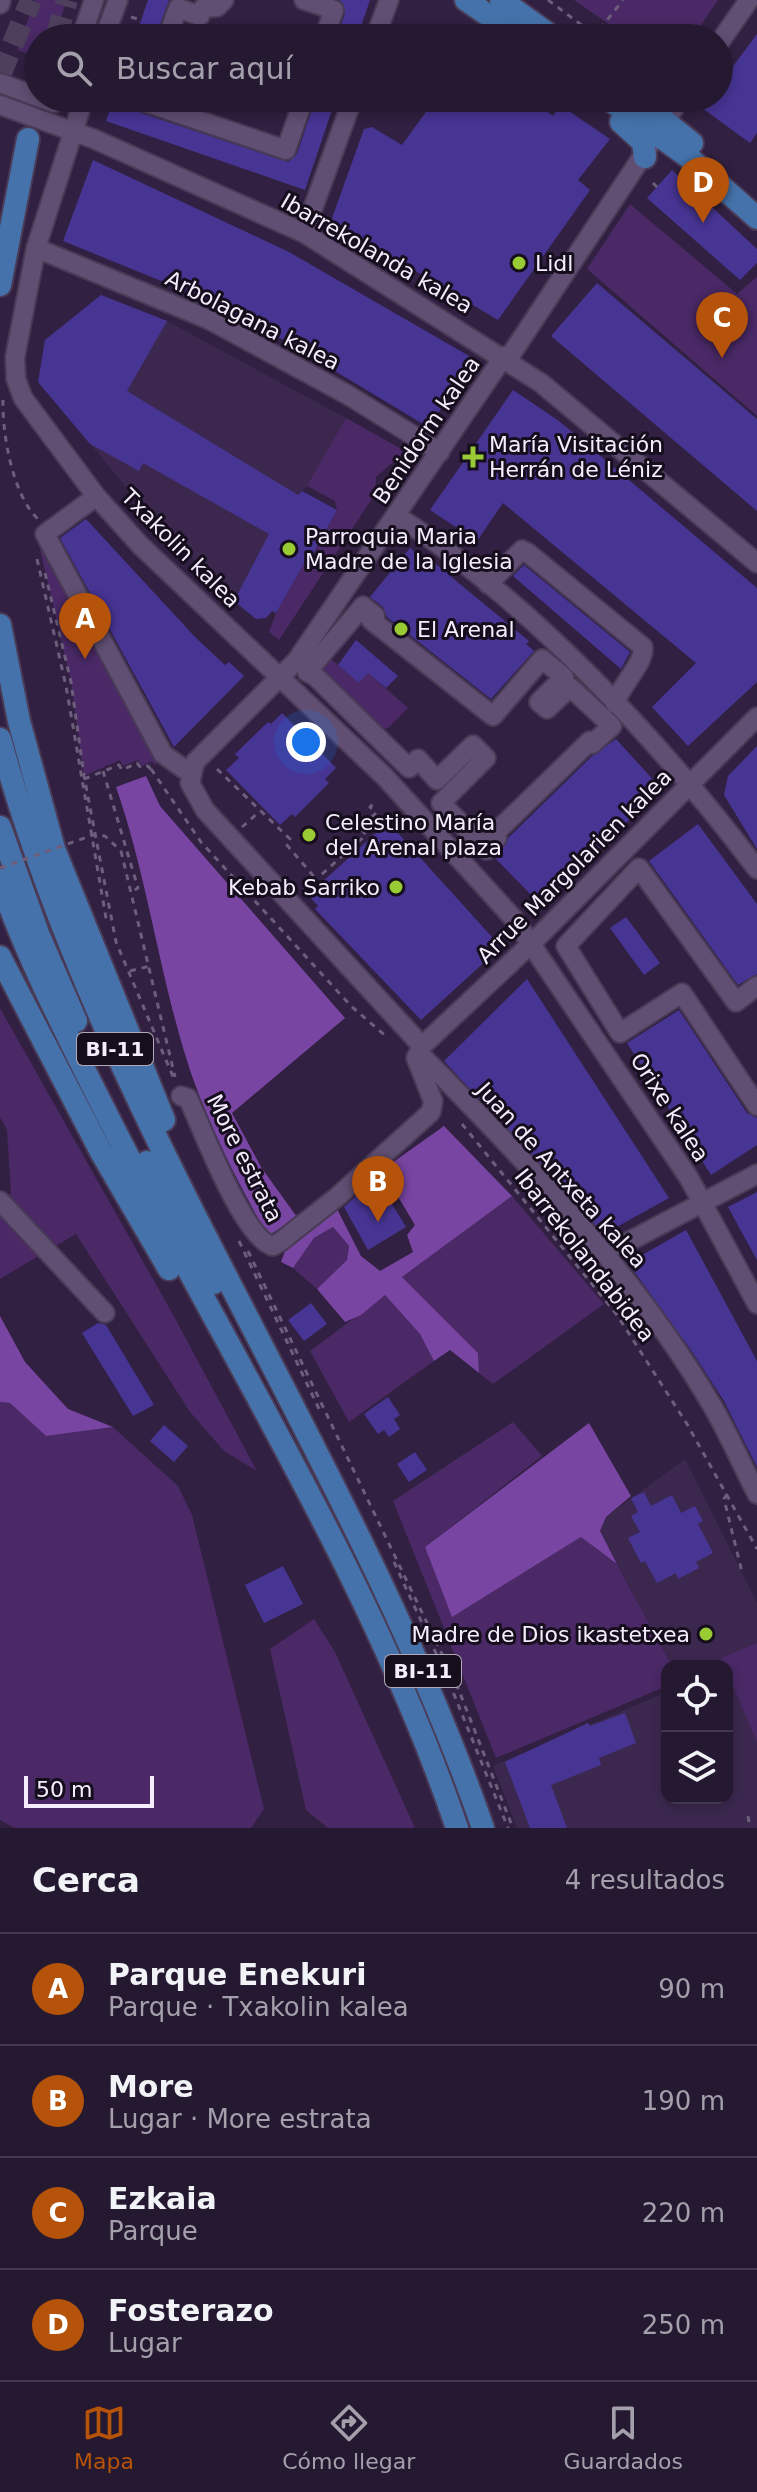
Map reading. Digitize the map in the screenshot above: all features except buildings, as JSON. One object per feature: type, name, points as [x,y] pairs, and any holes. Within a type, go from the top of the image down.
[{"type":"main road","points":[[466,0],[501,24]]},
{"type":"main road","points":[[501,0],[534,24]]},
{"type":"main road","points":[[611,112],[638,134],[645,157]]},
{"type":"main road","points":[[633,112],[663,128],[757,204]]},
{"type":"main road","points":[[649,112],[757,218]]},
{"type":"main road","points":[[0,209],[28,139],[0,285]]},
{"type":"main road","points":[[0,625],[19,721],[54,849],[239,1303]]},
{"type":"main road","name":"BI-11","points":[[0,739],[31,844],[79,974],[424,1673],[483,1828]]},
{"type":"main road","points":[[0,827],[44,948],[101,1075],[169,1203],[350,1520]]},
{"type":"main road","points":[[0,880],[26,954],[183,1266],[333,1536],[362,1602]]},
{"type":"main road","name":"BI-11","points":[[0,957],[101,1152],[362,1602],[444,1789],[457,1828]]},
{"type":"street","points":[[86,24],[94,0]]},
{"type":"street","points":[[109,24],[118,0]]},
{"type":"street","points":[[172,24],[178,8],[200,16],[203,8],[217,7],[224,0]]},
{"type":"street","points":[[304,0],[334,10],[329,24]]},
{"type":"street","points":[[380,24],[389,0]]},
{"type":"street","points":[[733,26],[751,5]]},
{"type":"street","points":[[0,83],[24,91]]},
{"type":"street","name":"Ibarrekolanda kalea","points":[[0,105],[73,131],[213,190],[304,233],[506,358],[757,563]]},
{"type":"street","points":[[16,379],[15,357],[36,248],[79,112]]},
{"type":"street","points":[[174,112],[286,150],[299,112]]},
{"type":"street","points":[[304,233],[348,112]]},
{"type":"street","name":"Benidorm kalea","points":[[193,794],[190,783],[195,762],[259,696],[281,679],[645,157],[673,112]]},
{"type":"street","name":"Arbolagana kalea","points":[[36,248],[210,320],[348,395],[440,452]]},
{"type":"street","name":"Txakolin kalea","points":[[16,379],[23,398],[38,420],[96,496],[186,592],[418,811],[533,942]]},
{"type":"street","points":[[90,501],[45,534],[81,607],[166,758],[184,769]]},
{"type":"street","points":[[397,516],[488,584],[541,630],[690,785],[757,869]]},
{"type":"street","points":[[488,584],[522,550],[643,647],[642,660],[619,690],[615,704]]},
{"type":"street","points":[[363,606],[375,616],[371,620],[493,716],[542,659],[564,677],[539,702],[547,709],[570,687],[612,726],[592,744],[590,741],[493,835],[497,838],[487,850],[441,803],[486,758],[473,745],[437,780],[418,759],[409,768],[375,731],[307,672],[363,606]]},
{"type":"street","name":"Arrue Margolarien kalea","points":[[423,1052],[757,717]]},
{"type":"street","name":"Juan de Antxeta kalea","points":[[193,794],[614,1267],[673,1345],[713,1408],[757,1494]]},
{"type":"street","points":[[757,986],[736,1002],[639,868],[566,946],[620,1033],[682,993],[757,1106]]},
{"type":"street","name":"Orixe kalea","points":[[533,942],[702,1203],[757,1304]]},
{"type":"street","name":"More estrata","points":[[179,1090],[188,1098],[247,1222],[264,1244],[273,1246],[337,1197],[431,1112],[433,1101],[416,1058],[423,1052]]},
{"type":"street","points":[[620,1246],[757,1174]]},
{"type":"street","points":[[1,1203],[105,1313]]},
{"type":"path","points":[[548,0],[580,24]]},
{"type":"path","points":[[604,24],[623,0]]},
{"type":"path","points":[[131,17],[141,20]]},
{"type":"path","points":[[16,379],[4,385],[3,428],[25,508],[38,519]]},
{"type":"path","points":[[84,779],[119,765],[122,770],[137,763],[141,768],[148,766],[152,771],[166,758]]},
{"type":"path","points":[[217,769],[290,839],[286,844],[316,879]]},
{"type":"path","points":[[103,771],[138,888],[132,892]]},
{"type":"path","points":[[299,894],[368,837],[360,827],[376,813],[370,807],[376,801]]},
{"type":"path","points":[[239,830],[260,811]]},
{"type":"path","points":[[0,868],[93,835],[105,836],[121,851],[179,1090]]},
{"type":"path","points":[[128,971],[150,966]]},
{"type":"path","name":"Ibarrekolandabidea","points":[[455,1114],[617,1315],[687,1424],[757,1549]]},
{"type":"path","points":[[727,1494],[724,1499],[742,1572]]},
{"type":"path","points":[[748,1816],[750,1828]]},
{"type":"shaded area","points":[[35,0],[67,0],[59,24],[26,24]]},
{"type":"shaded area","points":[[574,0],[718,0],[702,24],[609,24]]},
{"type":"shaded area","points":[[24,31],[24,52],[17,50]]},
{"type":"shaded area","points":[[630,204],[737,294],[757,277],[757,416],[587,269]]},
{"type":"shaded area","points":[[101,295],[167,321],[346,418],[311,482],[279,516],[234,601],[130,492],[39,382],[45,340]]},
{"type":"shaded area","points":[[346,418],[405,451],[376,477],[375,494],[279,640],[269,632],[276,613],[304,564],[308,565],[337,510],[335,501],[307,486]]},
{"type":"shaded area","points":[[44,543],[163,759],[155,765],[152,761],[142,766],[138,760],[123,766],[120,760],[84,776],[71,682],[39,545]]},
{"type":"shaded area","points":[[329,657],[359,683],[368,673],[408,708],[388,728],[375,731],[316,677]]},
{"type":"shaded area","points":[[146,776],[160,806],[345,1018],[232,1113],[261,1167],[297,1217],[268,1236],[236,1178],[208,1117],[171,1005],[137,859],[116,787]]},
{"type":"shaded area","points":[[0,1008],[171,1311],[257,1471],[224,1451],[190,1412],[76,1234],[0,1279],[0,1195],[11,1194],[7,1130],[0,1117]]},
{"type":"shaded area","points":[[444,1126],[512,1196],[402,1277],[478,1353],[479,1373],[450,1350],[434,1361],[420,1334],[385,1295],[361,1315],[345,1322],[317,1289],[347,1260],[349,1246],[333,1227],[314,1238],[293,1268],[281,1262],[285,1251],[337,1209],[361,1256],[380,1271],[413,1252],[407,1235],[415,1225],[382,1170]]},
{"type":"shaded area","points":[[512,1196],[604,1304],[493,1384],[479,1373],[478,1353],[402,1277]]},
{"type":"shaded area","points":[[333,1227],[349,1246],[347,1260],[317,1289],[293,1268],[314,1238]]},
{"type":"shaded area","points":[[385,1295],[420,1334],[434,1361],[349,1422],[310,1351]]},
{"type":"shaded area","points":[[0,1316],[25,1362],[68,1409],[113,1427],[46,1436],[10,1403],[0,1402]]},
{"type":"shaded area","points":[[0,1402],[10,1403],[46,1436],[113,1427],[178,1486],[192,1515],[264,1809],[251,1828],[14,1828],[0,1820]]},
{"type":"shaded area","points":[[513,1422],[542,1456],[425,1547],[453,1616],[581,1537],[617,1564],[669,1660],[661,1660],[661,1689],[496,1758],[393,1501]]},
{"type":"shaded area","points":[[589,1423],[631,1496],[606,1517],[600,1531],[617,1564],[581,1537],[452,1617],[425,1547]]},
{"type":"shaded area","name":"Madre de Dios ikastetxea","points":[[685,1459],[757,1603],[757,1828],[517,1828],[493,1766],[661,1695],[661,1804],[733,1804],[733,1660],[669,1660],[600,1531],[606,1517]]},
{"type":"shaded area","points":[[314,1619],[335,1652],[415,1828],[328,1828],[306,1810],[270,1649]]},
{"type":"shaded area","points":[[757,1643],[757,1742],[733,1686],[733,1660],[721,1658]]},
{"type":"tunnel","points":[[0,75],[31,0]]},
{"type":"tunnel","points":[[60,24],[67,0]]},
{"type":"place","name":"Fosterazo","points":[[703,223]]},
{"type":"place","name":"Lidl","points":[[519,263]]},
{"type":"place","name":"Ezkaia","points":[[722,358]]},
{"type":"place","name":"María Visitación Herrán de Léniz","points":[[473,457]]},
{"type":"place","name":"Parroquia Maria Madre de la Iglesia","points":[[289,549]]},
{"type":"place","name":"El Arenal","points":[[401,629]]},
{"type":"place","name":"Parque Enekuri","points":[[85,659]]},
{"type":"place","name":"Celestino María del Arenal plaza","points":[[309,835]]},
{"type":"place","name":"Kebab Sarriko","points":[[396,887]]},
{"type":"place","name":"More","points":[[378,1222]]},
{"type":"place","name":"Madre de Dios ikastetxea","points":[[706,1634]]}]
